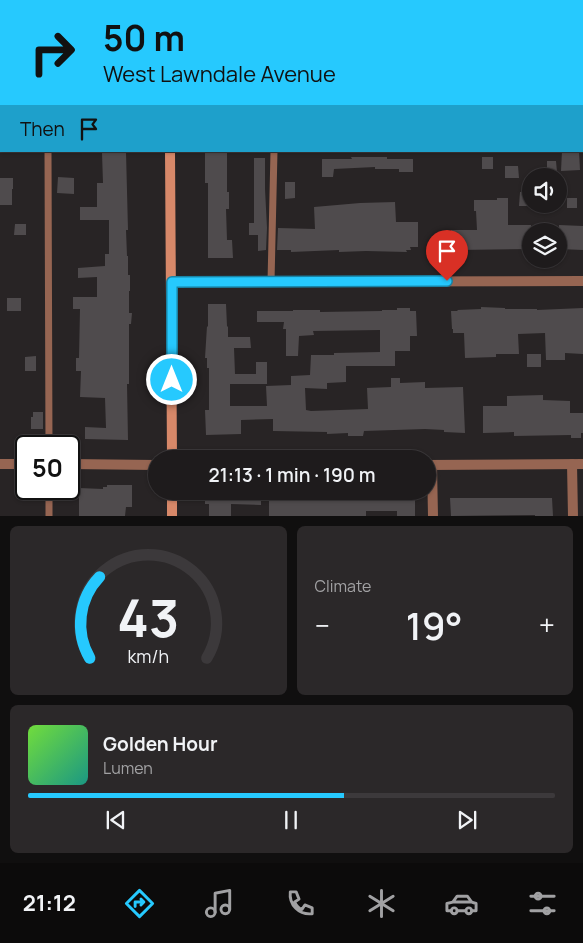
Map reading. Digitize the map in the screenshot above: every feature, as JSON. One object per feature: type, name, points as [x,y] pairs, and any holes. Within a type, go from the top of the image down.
[{"type":"main road","points":[[170,152],[172,450]]},
{"type":"main road","points":[[172,500],[172,516]]},
{"type":"street","points":[[172,282],[583,281]]},
{"type":"street","points":[[0,464],[15,464]]},
{"type":"street","points":[[80,464],[148,465]]},
{"type":"street","points":[[572,464],[573,516]]},
{"type":"street","points":[[436,465],[583,464]]},
{"type":"street","points":[[432,500],[433,516]]},
{"type":"lane","points":[[48,152],[49,435]]},
{"type":"lane","points":[[272,282],[274,152]]},
{"type":"lane","points":[[49,500],[49,516]]},
{"type":"building","points":[[126,152],[128,230],[126,230],[128,275],[130,275],[129,313],[132,313],[131,324],[129,324],[129,384],[127,384],[128,440],[85,439],[85,427],[106,428],[105,398],[80,397],[81,371],[76,371],[76,358],[79,358],[80,309],[73,309],[73,297],[97,297],[97,277],[78,278],[78,268],[105,266],[105,254],[109,254],[109,220],[80,220],[80,207],[97,207],[97,183],[103,183],[102,153]]},
{"type":"building","points":[[205,152],[227,152],[229,209],[226,209],[227,240],[232,240],[233,258],[208,258],[208,183],[205,183]]},
{"type":"building","points":[[562,152],[579,152],[580,170],[567,171],[567,168],[561,168]]},
{"type":"building","points":[[351,157],[413,159],[413,172],[399,172],[399,169],[375,169],[375,167],[334,169],[333,177],[322,177],[322,159],[352,159]]},
{"type":"building","points":[[482,157],[493,157],[493,169],[482,169]]},
{"type":"building","points":[[254,158],[265,158],[266,250],[258,251],[258,235],[249,235],[249,223],[254,223]]},
{"type":"building","points":[[547,161],[556,161],[557,168],[547,168]]},
{"type":"building","points":[[505,166],[518,166],[519,178],[505,178]]},
{"type":"building","points":[[58,177],[74,178],[74,194],[57,193]]},
{"type":"building","points":[[0,178],[13,178],[12,205],[0,205]]},
{"type":"building","points":[[285,182],[295,182],[295,198],[285,199]]},
{"type":"building","points":[[520,192],[522,192],[522,206],[519,206]]},
{"type":"building","points":[[497,198],[508,198],[508,225],[522,225],[522,249],[458,250],[458,247],[451,247],[451,230],[477,230],[474,200],[497,200]]},
{"type":"building","points":[[567,198],[577,198],[577,208],[567,208]]},
{"type":"building","points":[[395,202],[396,222],[418,222],[418,247],[410,247],[411,250],[406,250],[407,252],[339,252],[339,250],[291,252],[291,250],[277,250],[278,228],[315,229],[314,207]]},
{"type":"building","points":[[15,224],[26,224],[26,235],[14,235]]},
{"type":"building","points":[[567,225],[583,226],[583,250],[567,249]]},
{"type":"building","points":[[7,298],[21,298],[21,311],[7,311]]},
{"type":"building","points":[[208,304],[226,304],[228,337],[250,337],[251,348],[234,348],[235,374],[256,374],[256,362],[267,362],[267,384],[230,384],[230,406],[267,406],[266,386],[291,385],[291,376],[310,375],[311,355],[380,352],[380,330],[313,331],[314,335],[299,336],[298,356],[286,356],[286,329],[283,329],[284,322],[257,322],[257,311],[382,311],[410,308],[410,311],[416,311],[417,336],[410,336],[410,351],[395,351],[395,366],[346,366],[346,382],[327,383],[327,389],[305,388],[306,410],[368,409],[367,388],[391,387],[391,378],[400,378],[400,383],[425,382],[425,388],[463,387],[465,433],[425,429],[364,431],[363,436],[348,436],[348,433],[327,434],[327,432],[273,431],[273,419],[241,420],[241,434],[206,435],[205,410],[209,410],[209,368],[207,368],[207,358],[205,358]]},
{"type":"building","points":[[481,307],[537,310],[583,308],[583,354],[565,353],[565,360],[546,360],[545,333],[518,334],[519,354],[496,354],[496,357],[465,358],[464,333],[453,333],[451,311],[481,309]]},
{"type":"building","points":[[527,354],[541,354],[541,367],[527,367]]},
{"type":"building","points":[[36,356],[36,371],[25,371],[25,357]]},
{"type":"building","points":[[543,395],[543,400],[570,401],[570,413],[583,413],[583,433],[581,433],[581,438],[571,438],[571,435],[514,436],[514,432],[483,433],[483,406],[507,406],[507,396]]},
{"type":"building","points":[[33,412],[43,412],[43,429],[31,429]]},
{"type":"building","points":[[107,485],[132,485],[132,507],[126,507],[125,516],[79,516],[80,488],[103,489],[103,487],[107,487]]},
{"type":"building","points":[[450,498],[552,498],[553,516],[451,516]]},
{"type":"building","points":[[205,500],[261,500],[261,505],[231,504],[231,516],[209,516],[209,504],[205,504]]},
{"type":"building","points":[[269,500],[415,500],[415,516],[397,516],[397,511],[366,511],[366,516],[269,516]]},
{"type":"route","points":[[172,380],[172,282],[447,281]]}]
